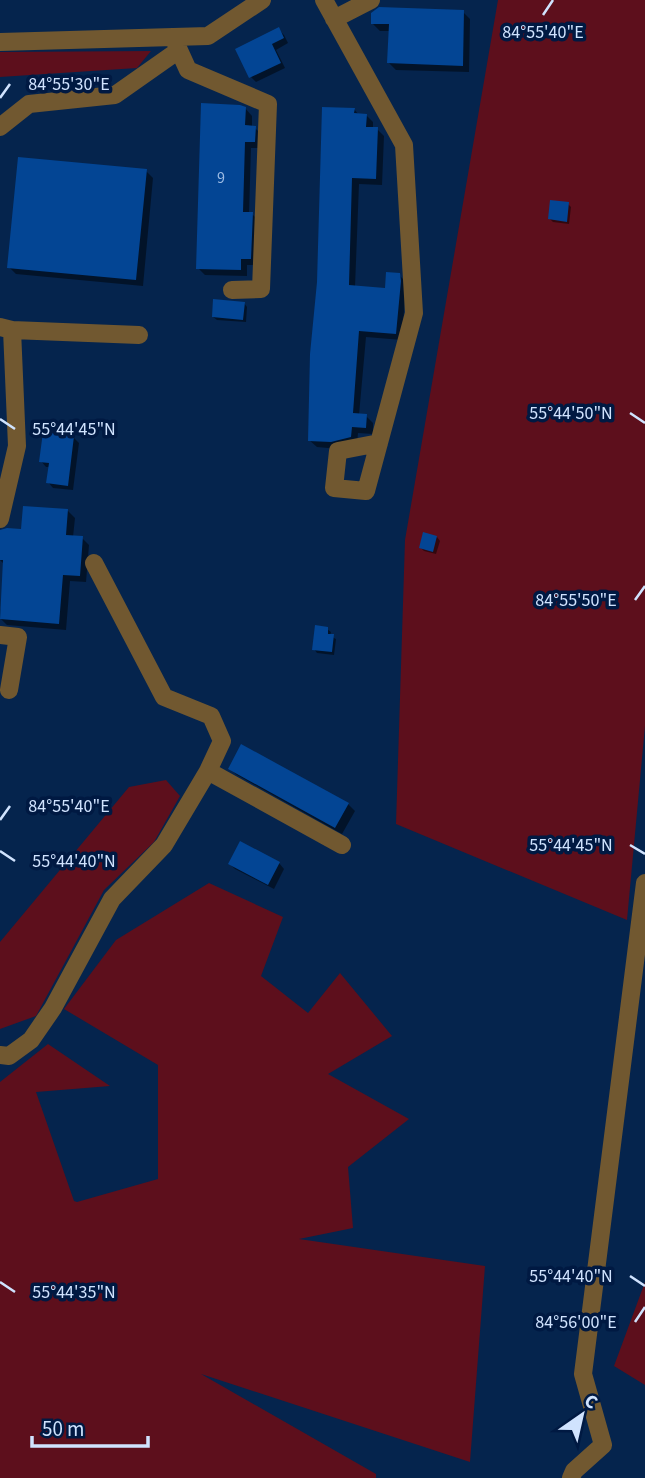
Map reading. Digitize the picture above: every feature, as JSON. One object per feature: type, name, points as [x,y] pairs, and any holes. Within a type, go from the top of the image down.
[{"type":"lane","points":[[0,42],[176,44],[208,36],[262,0]]},
{"type":"lane","points":[[324,0],[404,145],[414,313],[379,443]]},
{"type":"lane","points":[[334,19],[371,0]]},
{"type":"lane","points":[[0,127],[29,104],[115,94],[176,44]]},
{"type":"lane","points":[[176,44],[188,70],[268,104],[261,289],[232,290]]},
{"type":"lane","points":[[0,519],[17,446],[6,328],[139,335]]},
{"type":"lane","points":[[0,1055],[9,1056],[32,1040],[53,1008],[112,899],[164,845],[208,771],[222,741],[211,716],[164,697],[94,563]]},
{"type":"lane","points":[[0,635],[18,637],[9,690]]},
{"type":"lane","points":[[208,771],[342,845]]},
{"type":"lane","points":[[571,1478],[574,1471],[603,1445],[583,1374],[645,883]]},
{"type":"shaded area","points":[[498,0],[645,0],[645,726],[627,920],[396,824],[405,540]]},
{"type":"shaded area","points":[[151,51],[137,68],[0,77],[0,52]]},
{"type":"shaded area","points":[[166,780],[180,796],[154,842],[104,890],[36,1016],[0,1029],[0,942],[129,787]]},
{"type":"shaded area","points":[[209,883],[283,917],[261,976],[308,1013],[340,973],[392,1036],[328,1074],[409,1119],[348,1167],[353,1228],[299,1239],[485,1266],[470,1462],[201,1374],[376,1474],[376,1478],[0,1478],[0,1082],[48,1044],[110,1086],[36,1092],[74,1201],[158,1179],[158,1065],[64,1009],[116,940]]},
{"type":"shaded area","points":[[645,1282],[645,1385],[614,1366]]},
{"type":"building","points":[[379,7],[464,10],[463,66],[387,63],[389,24],[371,24],[371,13]]},
{"type":"building","points":[[279,27],[284,38],[272,44],[281,63],[249,78],[235,49]]},
{"type":"building","points":[[201,103],[246,107],[245,125],[256,126],[255,142],[245,142],[243,212],[253,212],[251,259],[241,259],[241,270],[196,269]]},
{"type":"building","points":[[322,107],[355,108],[354,113],[367,114],[366,127],[378,127],[376,179],[352,178],[349,285],[385,288],[386,272],[400,273],[401,281],[396,334],[359,331],[353,413],[367,414],[366,428],[352,427],[351,437],[331,442],[308,441],[310,354],[317,282]]},
{"type":"building","points":[[18,157],[147,169],[136,280],[7,268]]},
{"type":"building","points":[[550,200],[569,202],[567,222],[548,219]]},
{"type":"building","points":[[213,299],[245,302],[243,320],[212,317]]},
{"type":"building","points":[[43,432],[74,436],[68,486],[46,483],[49,463],[39,462]]},
{"type":"building","points":[[23,506],[68,509],[66,535],[83,536],[80,576],[63,575],[59,624],[0,619],[3,560],[0,560],[0,530],[21,529]]},
{"type":"building","points":[[423,532],[437,536],[433,552],[419,548]]},
{"type":"building","points":[[315,625],[328,627],[328,634],[334,634],[332,652],[312,650]]},
{"type":"building","points":[[241,744],[349,803],[335,828],[228,769]]},
{"type":"building","points":[[240,841],[280,862],[268,885],[228,864]]}]
